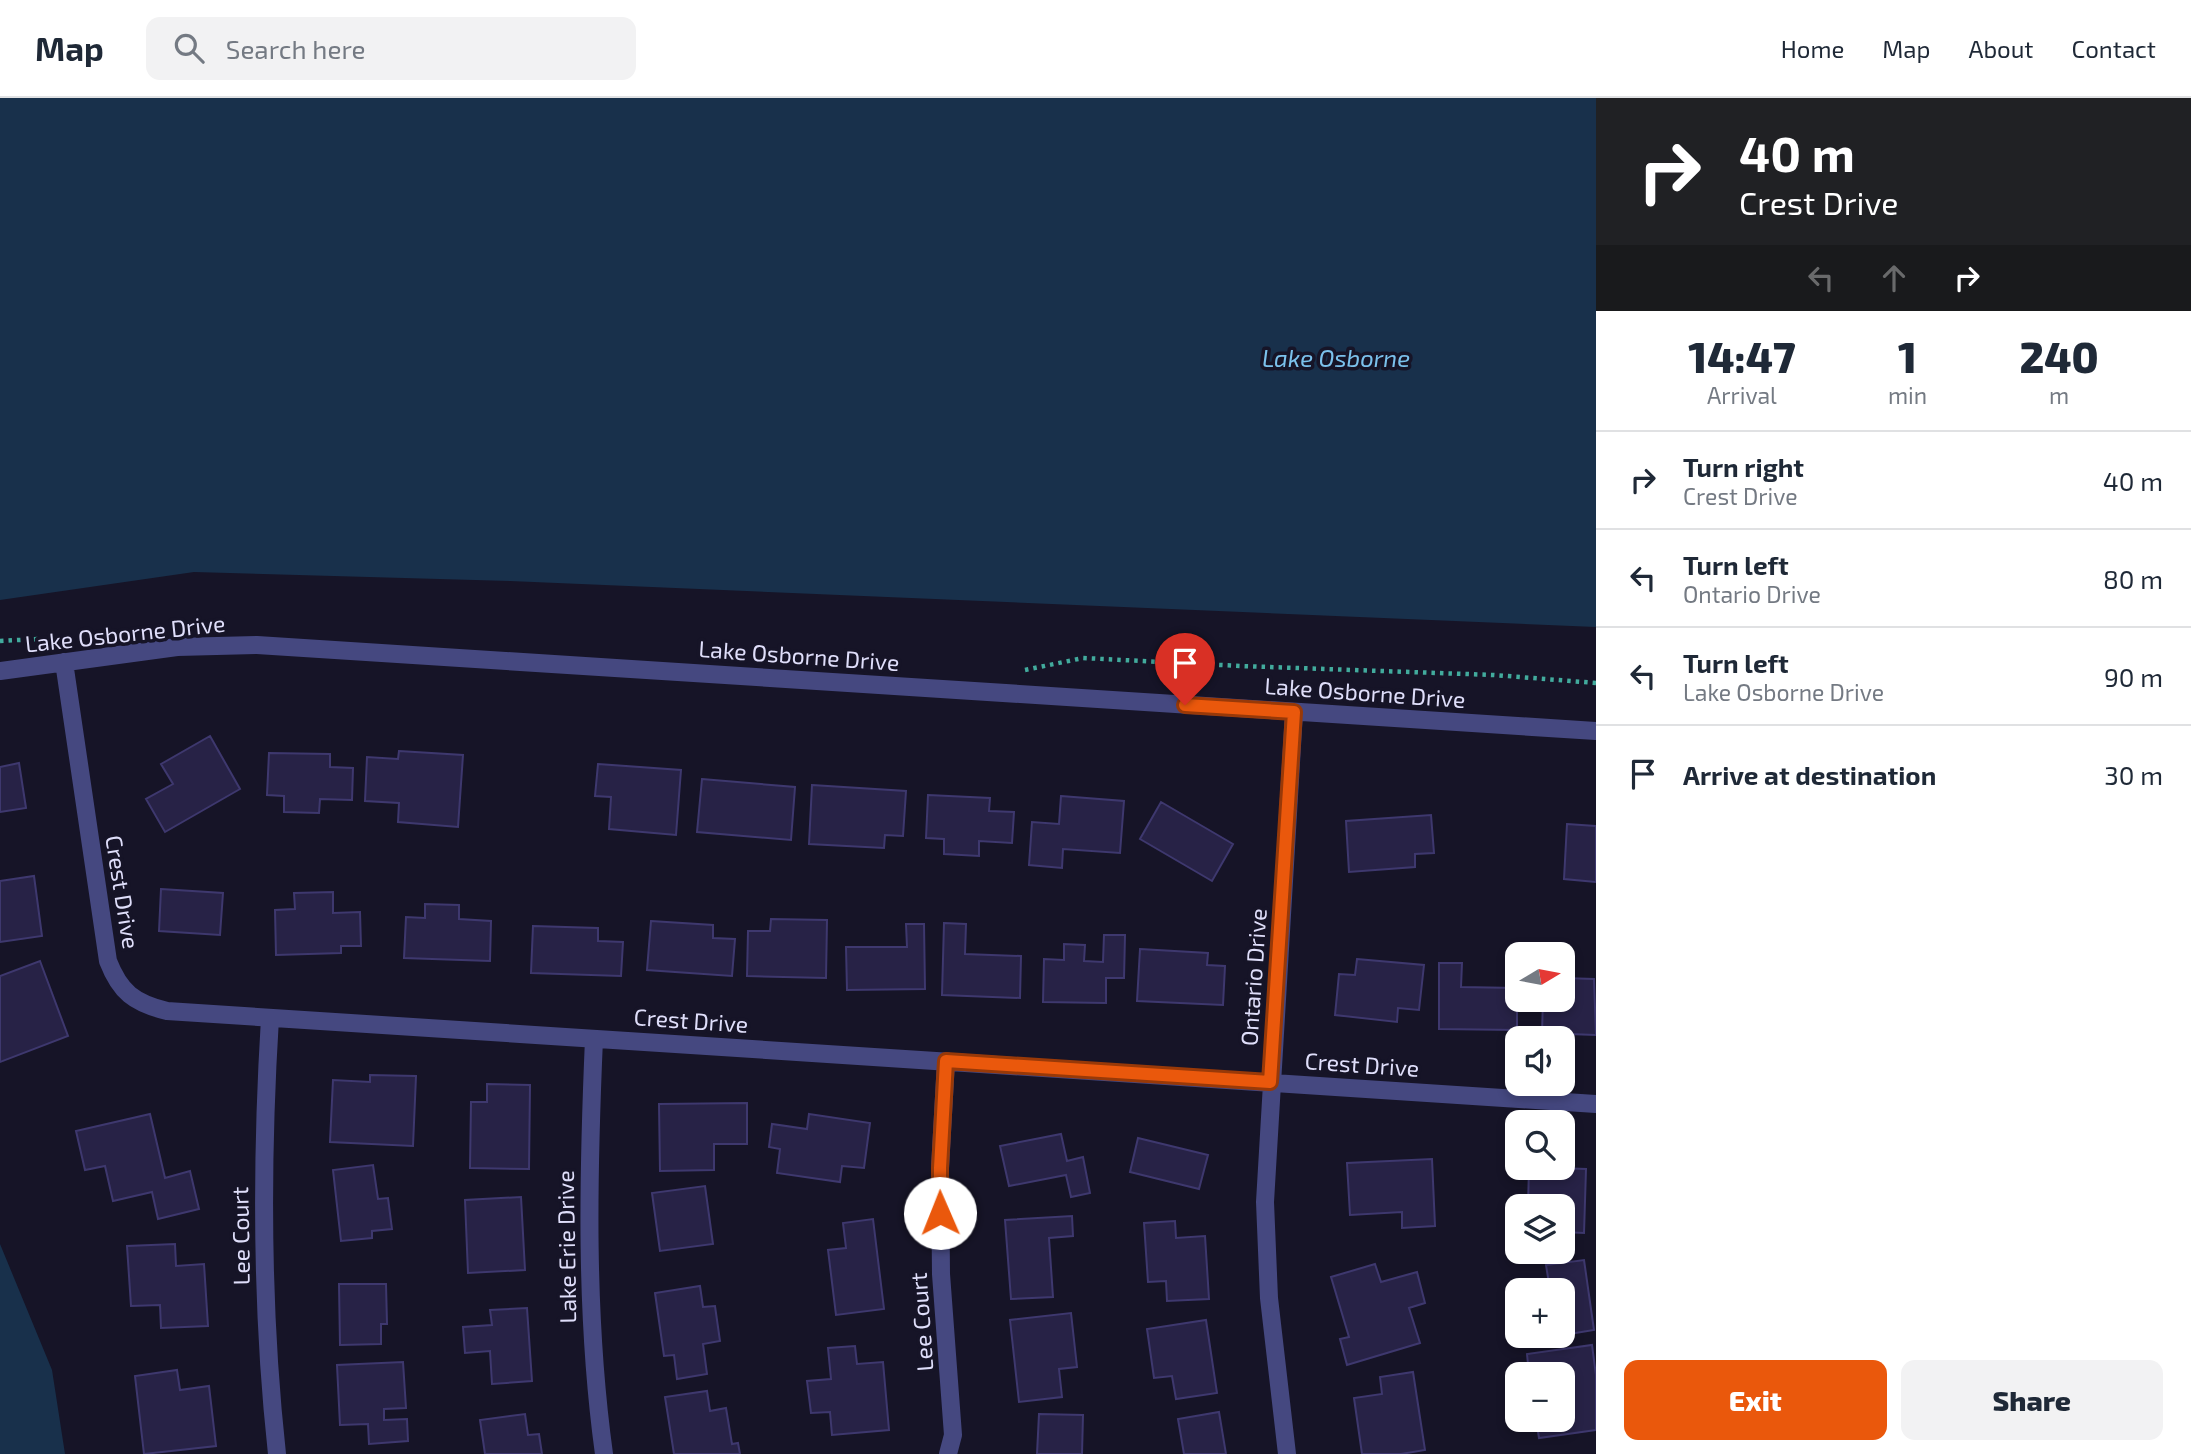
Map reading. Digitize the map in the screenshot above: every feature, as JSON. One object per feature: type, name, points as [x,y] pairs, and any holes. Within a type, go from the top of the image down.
[{"type":"street","name":"Lake Osborne Drive","points":[[0,671],[177,647],[257,645],[1596,731]]},
{"type":"street","name":"Crest Drive","points":[[64,662],[108,961],[115,980],[129,995],[146,1006],[167,1011],[270,1018],[1596,1104]]},
{"type":"street","name":"Ontario Drive","points":[[1287,1454],[1269,1298],[1265,1202],[1294,712]]},
{"type":"street","name":"Lee Court","points":[[270,1018],[264,1128],[263,1254],[269,1380],[277,1454]]},
{"type":"street","name":"Lake Erie Drive","points":[[594,1039],[589,1156],[590,1302],[604,1454]]},
{"type":"street","name":"Lee Court","points":[[946,1061],[940,1168],[941,1274],[953,1435],[948,1454]]},
{"type":"water","name":"Lake Osborne","points":[[0,98],[1596,98],[1596,627],[510,581],[194,572],[0,600]]},
{"type":"water","points":[[0,1244],[52,1370],[65,1454],[0,1454]]},
{"type":"building","points":[[210,736],[240,789],[165,832],[146,799],[173,784],[161,764]]},
{"type":"building","points":[[399,751],[463,755],[458,827],[398,822],[399,803],[365,801],[367,757],[398,759]]},
{"type":"building","points":[[269,753],[330,754],[330,767],[353,768],[352,800],[320,799],[319,813],[284,812],[284,796],[267,795]]},
{"type":"building","points":[[19,763],[26,808],[0,812],[0,767]]},
{"type":"building","points":[[598,764],[681,770],[676,835],[609,829],[611,797],[595,796]]},
{"type":"building","points":[[702,779],[795,787],[791,840],[697,832]]},
{"type":"building","points":[[812,785],[906,791],[903,836],[885,835],[884,848],[809,844]]},
{"type":"building","points":[[928,795],[990,798],[989,811],[1014,812],[1012,843],[979,841],[979,856],[944,854],[944,839],[926,838]]},
{"type":"building","points":[[1061,796],[1124,801],[1120,853],[1063,849],[1062,868],[1029,865],[1032,822],[1059,824]]},
{"type":"building","points":[[1161,802],[1233,844],[1212,881],[1140,839]]},
{"type":"building","points":[[1431,815],[1434,853],[1415,854],[1415,867],[1349,872],[1346,821]]},
{"type":"building","points":[[1567,824],[1596,826],[1596,882],[1564,879]]},
{"type":"building","points":[[34,876],[42,936],[0,942],[0,881]]},
{"type":"building","points":[[161,889],[223,893],[220,935],[159,931]]},
{"type":"building","points":[[333,892],[333,913],[360,912],[361,946],[341,946],[341,953],[276,955],[275,910],[295,909],[294,893]]},
{"type":"building","points":[[425,904],[459,905],[459,919],[491,921],[490,961],[404,958],[406,917],[425,918]]},
{"type":"building","points":[[771,919],[827,920],[826,978],[747,976],[748,931],[770,931]]},
{"type":"building","points":[[651,921],[713,925],[713,938],[735,939],[732,976],[647,970]]},
{"type":"building","points":[[944,923],[966,924],[965,954],[1021,956],[1020,998],[942,995]]},
{"type":"building","points":[[906,924],[924,924],[925,989],[847,990],[846,947],[907,947]]},
{"type":"building","points":[[533,926],[598,928],[598,941],[623,942],[621,976],[531,973]]},
{"type":"building","points":[[1104,935],[1125,935],[1124,978],[1106,978],[1106,1003],[1043,1002],[1044,959],[1064,960],[1064,944],[1085,945],[1084,961],[1103,962]]},
{"type":"building","points":[[1140,949],[1208,953],[1207,965],[1225,966],[1223,1005],[1137,1001]]},
{"type":"building","points":[[1357,959],[1424,965],[1419,1010],[1398,1008],[1397,1022],[1335,1015],[1339,974],[1355,975]]},
{"type":"building","points":[[40,961],[68,1036],[0,1062],[0,976]]},
{"type":"building","points":[[1439,963],[1462,963],[1461,987],[1505,988],[1505,1012],[1517,1012],[1517,1026],[1505,1026],[1505,1030],[1439,1029]]},
{"type":"building","points":[[1575,978],[1594,979],[1596,1035],[1575,1034],[1575,1026],[1542,1026],[1543,1012],[1575,1012]]},
{"type":"building","points":[[370,1075],[416,1076],[413,1146],[330,1142],[333,1080],[370,1082]]},
{"type":"building","points":[[487,1084],[530,1085],[529,1169],[470,1168],[471,1102],[487,1102]]},
{"type":"building","points":[[747,1103],[747,1144],[714,1144],[714,1170],[660,1171],[659,1104]]},
{"type":"building","points":[[150,1114],[165,1178],[190,1171],[199,1209],[158,1219],[152,1192],[113,1201],[105,1166],[85,1170],[76,1131]]},
{"type":"building","points":[[809,1114],[870,1123],[864,1168],[842,1166],[840,1182],[777,1173],[780,1149],[769,1147],[772,1124],[807,1129]]},
{"type":"building","points":[[1061,1134],[1067,1161],[1083,1157],[1090,1193],[1071,1197],[1066,1175],[1009,1186],[1000,1146]]},
{"type":"building","points":[[1138,1138],[1208,1155],[1199,1189],[1130,1172]]},
{"type":"building","points":[[1432,1159],[1435,1226],[1402,1228],[1402,1212],[1350,1215],[1347,1163]]},
{"type":"building","points":[[373,1165],[378,1199],[388,1198],[392,1229],[372,1231],[372,1238],[341,1241],[333,1170]]},
{"type":"building","points":[[1575,1169],[1586,1169],[1584,1233],[1575,1233],[1575,1194],[1528,1194],[1529,1180],[1575,1180]]},
{"type":"building","points":[[705,1186],[713,1244],[660,1251],[652,1193]]},
{"type":"building","points":[[521,1197],[525,1270],[468,1273],[465,1200]]},
{"type":"building","points":[[1072,1216],[1073,1236],[1049,1238],[1053,1297],[1011,1299],[1005,1220]]},
{"type":"building","points":[[873,1219],[884,1309],[836,1315],[828,1250],[846,1248],[843,1223]]},
{"type":"building","points":[[1175,1221],[1176,1238],[1205,1236],[1209,1299],[1167,1301],[1166,1281],[1148,1282],[1144,1223]]},
{"type":"building","points":[[175,1244],[176,1266],[204,1264],[208,1326],[161,1328],[160,1305],[131,1306],[127,1246]]},
{"type":"building","points":[[1584,1260],[1594,1330],[1575,1333],[1575,1278],[1548,1278],[1546,1265],[1575,1264],[1575,1261]]},
{"type":"building","points":[[1375,1264],[1381,1282],[1417,1272],[1425,1303],[1409,1308],[1420,1343],[1347,1365],[1340,1339],[1349,1337],[1331,1277]]},
{"type":"building","points":[[339,1284],[386,1284],[387,1324],[381,1324],[381,1344],[340,1345]]},
{"type":"building","points":[[700,1286],[703,1307],[715,1306],[720,1341],[703,1344],[707,1374],[677,1379],[674,1355],[664,1356],[655,1293]]},
{"type":"building","points":[[527,1308],[532,1381],[492,1384],[490,1351],[465,1353],[463,1327],[492,1325],[490,1310]]},
{"type":"building","points":[[1071,1313],[1077,1367],[1059,1369],[1062,1397],[1019,1402],[1010,1320]]},
{"type":"building","points":[[1206,1320],[1217,1393],[1176,1399],[1172,1376],[1154,1378],[1147,1329]]},
{"type":"building","points":[[1592,1345],[1596,1375],[1596,1430],[1539,1438],[1538,1432],[1575,1432],[1575,1362],[1528,1362],[1527,1354]]},
{"type":"building","points":[[855,1346],[857,1364],[883,1362],[889,1430],[832,1435],[830,1412],[811,1413],[807,1381],[831,1379],[828,1348]]},
{"type":"building","points":[[403,1362],[406,1408],[384,1409],[384,1420],[407,1419],[408,1441],[369,1444],[368,1424],[340,1425],[337,1365]]},
{"type":"building","points":[[177,1370],[180,1390],[209,1386],[216,1446],[144,1454],[135,1376]]},
{"type":"building","points":[[1413,1372],[1425,1450],[1401,1454],[1362,1454],[1354,1398],[1382,1394],[1380,1377]]},
{"type":"building","points":[[707,1391],[710,1411],[726,1408],[732,1444],[738,1443],[740,1454],[674,1454],[665,1397]]},
{"type":"building","points":[[1219,1412],[1226,1454],[1184,1454],[1178,1419]]},
{"type":"building","points":[[525,1414],[528,1435],[539,1434],[542,1454],[485,1454],[480,1420]]},
{"type":"building","points":[[1039,1414],[1083,1415],[1082,1454],[1037,1454]]},
{"type":"route","points":[[940,1213],[946,1061],[1270,1082],[1294,712],[1185,705]]}]
